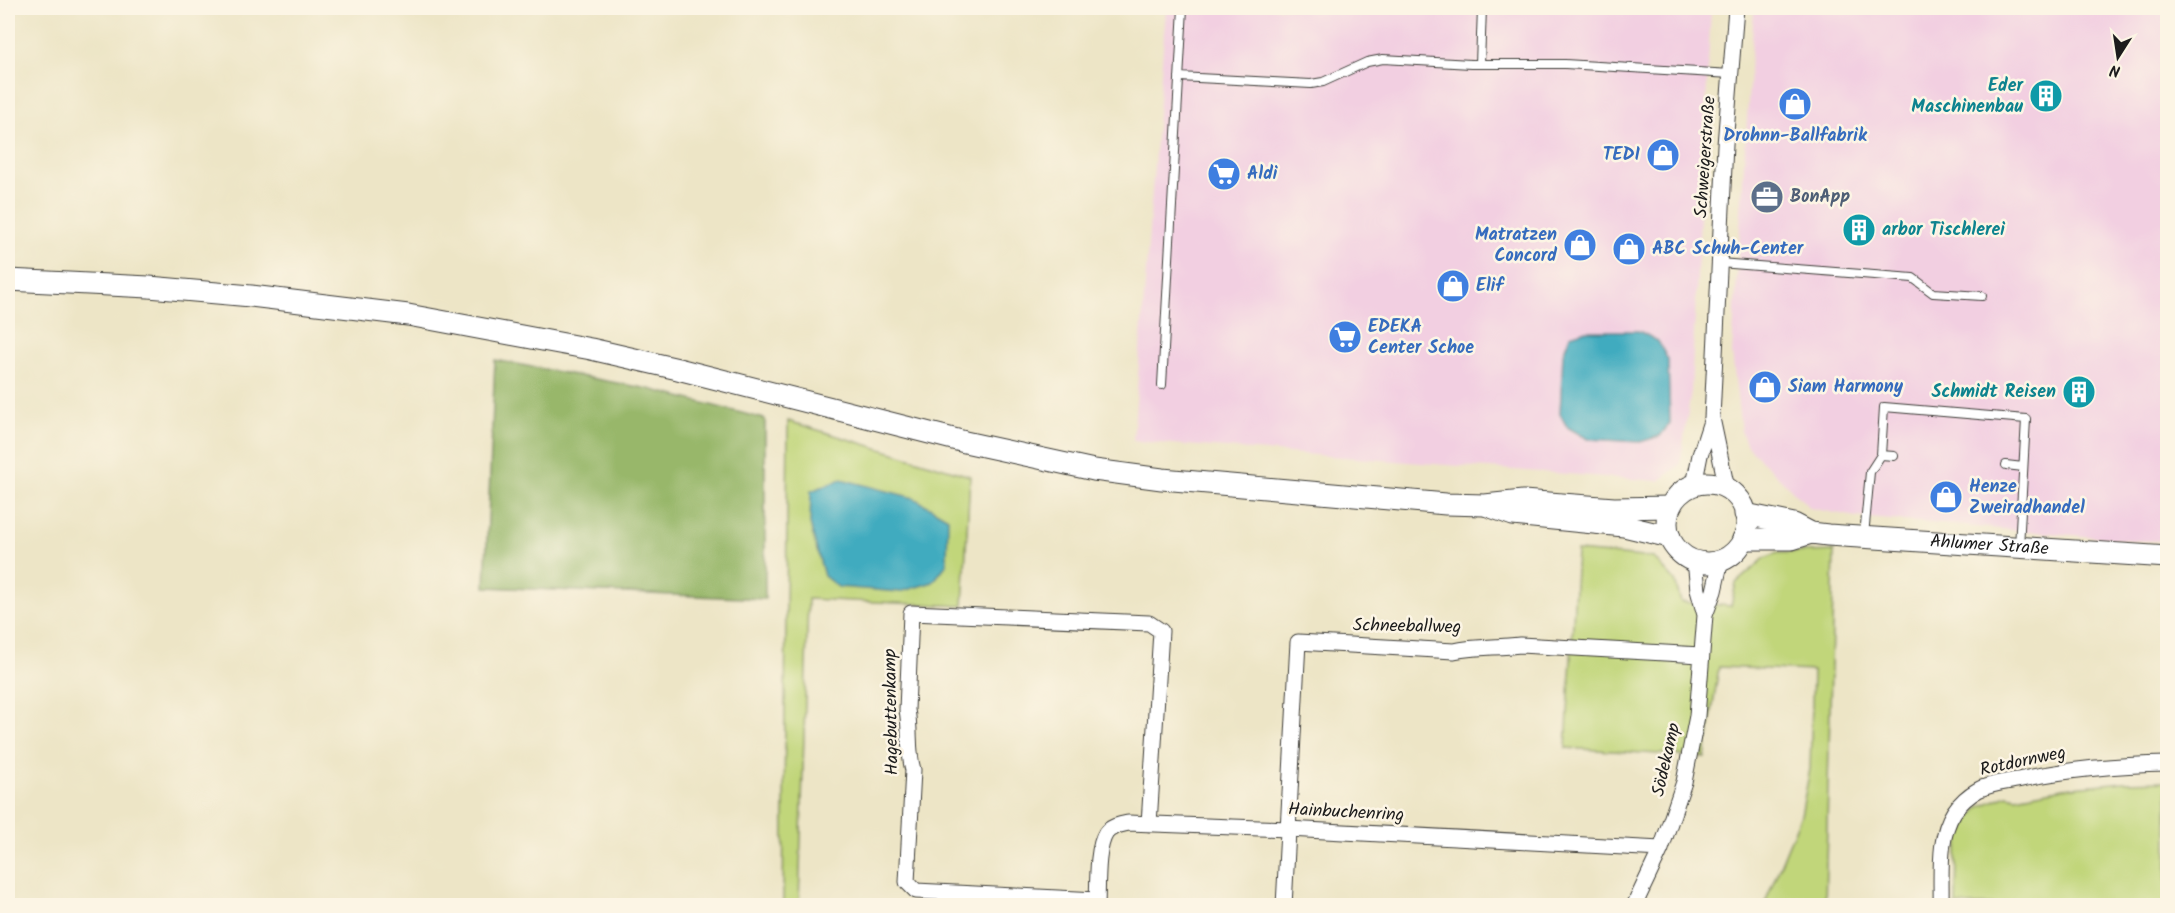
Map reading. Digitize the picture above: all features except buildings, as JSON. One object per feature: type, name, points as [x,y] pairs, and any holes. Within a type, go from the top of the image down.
[{"type":"main road","points":[[8,280],[149,287],[408,315],[591,349],[965,442],[1072,466],[1161,479],[1380,500],[1485,505],[1524,501],[1614,508],[1670,507]]},
{"type":"main road","points":[[1711,483],[1727,489],[1739,499],[1745,514],[1746,530],[1743,539],[1734,551],[1721,560],[1695,561],[1680,552],[1670,537],[1667,522],[1670,507],[1680,494],[1694,485],[1711,483]]},
{"type":"main road","points":[[1485,505],[1513,515],[1624,526],[1670,537]]},
{"type":"main road","name":"Ahlumer Straße","points":[[1745,514],[1794,524],[1811,533]]},
{"type":"main road","name":"Ahlumer Straße","points":[[1743,539],[1792,539],[1811,533],[2168,557]]},
{"type":"street","name":"Schweigerstraße","points":[[1727,489],[1712,418],[1719,263],[1736,8]]},
{"type":"street","name":"Schweigerstraße","points":[[1694,485],[1700,455],[1712,418]]},
{"type":"street","name":"Södekamp","points":[[1634,906],[1661,849],[1676,810],[1691,752],[1705,615],[1714,591],[1721,560]]},
{"type":"street","name":"Södekamp","points":[[1695,561],[1698,590],[1705,615]]},
{"type":"street","name":"Hagebuttenkamp","points":[[1097,903],[916,891],[907,882],[913,770],[909,757],[910,725],[907,710],[911,613],[1149,622],[1161,632],[1149,824]]},
{"type":"street","name":"Schneeballweg","points":[[1288,829],[1298,642],[1454,651],[1472,647],[1497,649],[1520,645],[1701,655]]},
{"type":"street","name":"Rotdornweg","points":[[1941,906],[1943,844],[1947,827],[1959,805],[1979,790],[1995,784],[2049,773],[2116,766],[2168,764]]},
{"type":"street","name":"Hainbuchenring","points":[[1097,903],[1101,844],[1107,831],[1114,826],[1128,823],[1288,829],[1661,849]]},
{"type":"street","points":[[1284,906],[1288,829]]},
{"type":"lane","points":[[1162,385],[1183,8]]},
{"type":"lane","points":[[1480,64],[1482,8]]},
{"type":"lane","points":[[1179,77],[1311,84],[1323,82],[1367,62],[1383,59],[1480,64],[1565,64],[1731,74]]},
{"type":"lane","points":[[1719,263],[1913,278],[1933,293],[1982,296]]},
{"type":"lane","points":[[1864,537],[1870,472],[1881,455],[1884,407],[2026,419],[2019,548]]},
{"type":"lane","points":[[1881,455],[1894,456]]},
{"type":"lane","points":[[2006,465],[2023,467]]},
{"type":"shaded area","points":[[1166,8],[1711,8],[1691,391],[1680,465],[1659,481],[1133,441]]},
{"type":"shaded area","points":[[1754,8],[2167,8],[2167,541],[2142,541],[1856,517],[1810,508],[1747,446],[1741,431],[1732,353]]},
{"type":"green space","points":[[495,360],[649,389],[765,419],[765,599],[485,587]]},
{"type":"green space","points":[[788,421],[970,476],[963,606],[808,599],[799,905],[783,906]]},
{"type":"green space","points":[[1577,551],[1654,558],[1675,581],[1681,602],[1731,606],[1736,583],[1765,558],[1777,553],[1834,551],[1825,905],[1764,905],[1801,815],[1810,769],[1813,671],[1719,667],[1705,757],[1566,748]]},
{"type":"green space","points":[[2167,781],[2167,905],[1956,905],[1957,854],[1961,832],[1979,807],[2007,795],[2016,797],[2064,788],[2123,782]]},
{"type":"water","points":[[1583,331],[1639,331],[1658,341],[1668,360],[1670,423],[1660,436],[1640,442],[1588,439],[1567,427],[1560,414],[1563,354],[1570,335]]},
{"type":"water","points":[[841,479],[914,498],[948,518],[947,564],[933,582],[900,592],[838,587],[824,576],[810,524],[811,491]]},
{"type":"place","name":"Eder Maschinenbau","points":[[2046,96]]},
{"type":"place","name":"Drohnn-Ballfabrik","points":[[1795,104]]},
{"type":"place","name":"TEDI","points":[[1663,155]]},
{"type":"place","name":"Aldi","points":[[1224,174]]},
{"type":"place","name":"BonApp","points":[[1767,197]]},
{"type":"place","name":"arbor Tischlerei","points":[[1859,230]]},
{"type":"place","name":"Matratzen Concord","points":[[1580,245]]},
{"type":"place","name":"ABC Schuh-Center","points":[[1629,249]]},
{"type":"place","name":"Elif","points":[[1453,286]]},
{"type":"place","name":"EDEKA Center Schoe","points":[[1345,337]]},
{"type":"place","name":"Siam Harmony","points":[[1765,387]]},
{"type":"place","name":"Schmidt Reisen","points":[[2079,392]]},
{"type":"place","name":"Henze Zweiradhandel","points":[[1946,497]]}]
